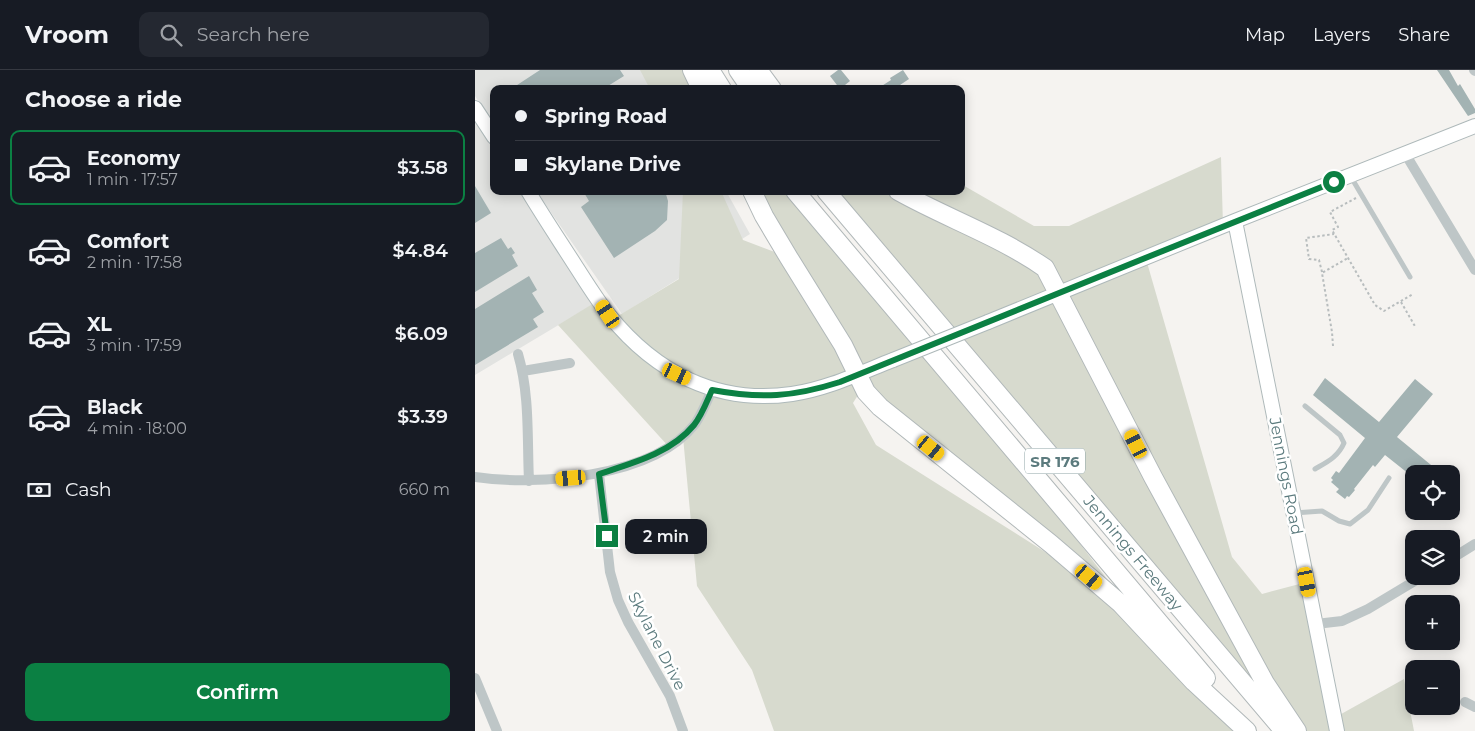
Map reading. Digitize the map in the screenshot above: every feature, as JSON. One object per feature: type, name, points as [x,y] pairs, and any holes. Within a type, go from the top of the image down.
[{"type":"highway","points":[[692,70],[699,85]]},
{"type":"highway","points":[[710,70],[719,85]]},
{"type":"highway","points":[[738,70],[748,85]]},
{"type":"highway","points":[[758,70],[770,85]]},
{"type":"highway","points":[[754,195],[789,258],[843,345],[866,392],[880,407],[1051,544],[1121,604],[1194,682],[1248,731]]},
{"type":"highway","name":"Jennings Freeway","points":[[798,195],[1248,731]]},
{"type":"highway","name":"Jennings Freeway","points":[[830,195],[1284,731]]},
{"type":"highway","points":[[905,195],[1025,254],[1045,268],[1153,477],[1265,683],[1297,731]]},
{"type":"street","points":[[475,108],[490,131]]},
{"type":"street","points":[[531,195],[608,314],[626,335],[663,366],[712,390],[758,396],[793,394],[818,389],[857,375],[1235,221],[1475,126]]},
{"type":"street","points":[[1407,154],[1475,270]]},
{"type":"street","name":"Jennings Road","points":[[1235,221],[1335,724]]},
{"type":"street","points":[[518,354],[527,398],[529,481]]},
{"type":"street","points":[[523,371],[570,363]]},
{"type":"street","points":[[475,477],[529,481],[571,478],[599,474],[631,464],[669,447],[683,436],[695,424],[712,390]]},
{"type":"street","name":"Skylane Drive","points":[[599,474],[611,572],[618,600],[628,622],[670,696],[683,731]]},
{"type":"street","points":[[1460,553],[1475,544]]},
{"type":"street","points":[[1316,624],[1342,621],[1368,609],[1408,585]]},
{"type":"street","points":[[475,678],[497,731]]},
{"type":"street","points":[[1465,702],[1475,707]]},
{"type":"lane","points":[[1351,176],[1410,277]]},
{"type":"lane","points":[[1305,406],[1340,435],[1344,443],[1334,458],[1315,469]]},
{"type":"lane","points":[[1294,513],[1322,511],[1339,521],[1350,524],[1367,510],[1389,478]]},
{"type":"path","points":[[1356,198],[1329,212],[1338,227],[1332,230],[1375,305],[1384,311],[1413,294]]},
{"type":"path","points":[[1333,346],[1319,260],[1309,260],[1306,238],[1334,234]]},
{"type":"path","points":[[1322,273],[1348,258]]},
{"type":"path","points":[[1401,301],[1416,328]]},
{"type":"shaded area","points":[[475,70],[662,70],[670,85],[490,85],[490,119],[475,96]]},
{"type":"shaded area","points":[[640,70],[692,70],[699,85],[648,85]]},
{"type":"shaded area","points":[[475,119],[490,142],[490,195],[524,195],[592,305],[475,375]]},
{"type":"shaded area","points":[[1221,157],[1223,226],[1146,259],[1232,557],[1262,594],[1307,582],[1334,718],[1404,679],[1405,715],[1411,715],[1414,731],[1297,731],[1248,689],[829,195],[965,195],[965,186],[1034,226],[1069,226]]},
{"type":"shaded area","points":[[539,195],[728,195],[750,234],[622,314]]},
{"type":"shaded area","points":[[683,195],[723,195],[743,240],[788,257],[759,195],[798,195],[953,378],[1110,583],[863,387],[853,403],[876,445],[1102,588],[1247,731],[774,731],[752,670],[697,586],[683,437],[669,447],[558,325],[599,300],[613,319],[679,279]]},
{"type":"building","points":[[540,70],[620,70],[624,76],[609,85],[517,85]]},
{"type":"building","points":[[841,70],[850,81],[845,85],[837,85],[830,76]]},
{"type":"building","points":[[903,70],[909,79],[900,85],[883,85],[891,80],[890,78]]},
{"type":"building","points":[[1437,70],[1449,70],[1458,86],[1460,84],[1475,109],[1475,113],[1468,116]]},
{"type":"building","points":[[475,186],[491,213],[475,223]]},
{"type":"building","points":[[585,195],[666,195],[668,201],[667,220],[655,231],[614,258],[581,207],[589,201]]},
{"type":"building","points":[[501,238],[508,249],[511,247],[515,253],[512,255],[518,266],[475,292],[475,253]]},
{"type":"building","points":[[529,276],[537,290],[532,293],[544,312],[533,319],[538,327],[475,365],[475,309]]},
{"type":"building","points":[[1325,378],[1379,422],[1415,379],[1433,394],[1397,437],[1431,465],[1405,465],[1405,471],[1385,455],[1375,467],[1373,465],[1355,490],[1345,499],[1336,492],[1339,489],[1331,482],[1333,480],[1331,478],[1336,471],[1339,473],[1365,438],[1313,395]]},
{"type":"route","points":[[607,536],[599,474],[631,464],[669,447],[695,424],[712,390],[733,394],[774,396],[818,389],[840,382],[1334,182]]}]
